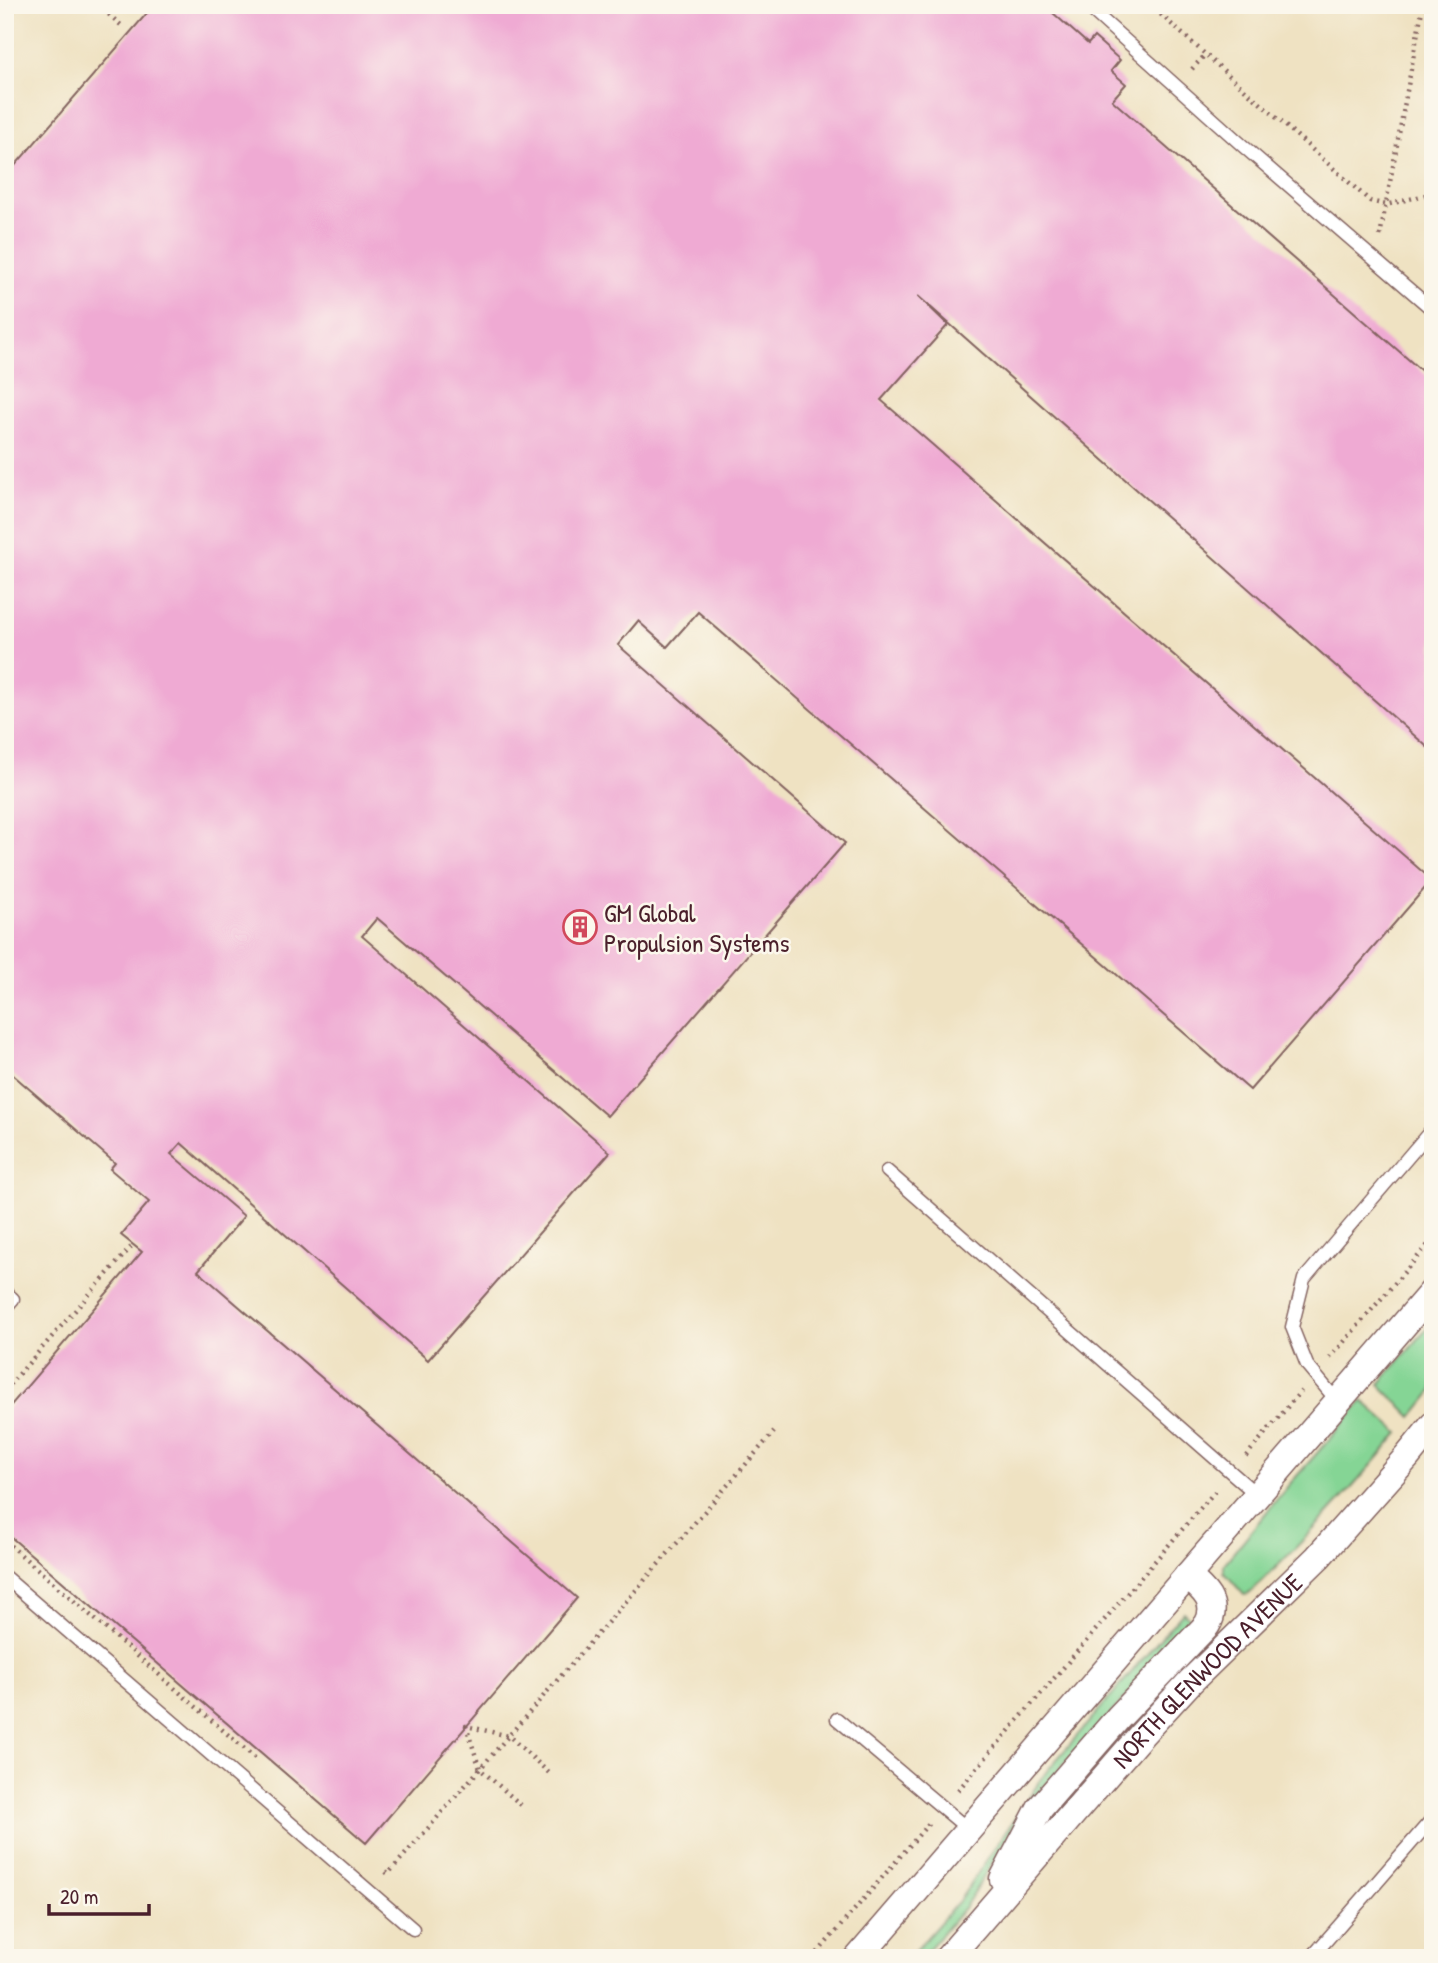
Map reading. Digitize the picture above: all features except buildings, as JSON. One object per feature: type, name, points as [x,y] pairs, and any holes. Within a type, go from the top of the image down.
[{"type":"street","points":[[858,1958],[1433,1291]]},
{"type":"street","name":"NORTH GLENWOOD AVENUE","points":[[948,1958],[1142,1734],[1190,1682],[1318,1557],[1433,1425]]},
{"type":"street","name":"NORTH GLENWOOD AVENUE","points":[[983,1917],[1040,1808],[1119,1717],[1211,1619],[1212,1603],[1204,1590],[1187,1576]]},
{"type":"lane","points":[[1086,5],[1433,310]]},
{"type":"lane","points":[[1337,1401],[1314,1376],[1292,1327],[1304,1279],[1433,1128]]},
{"type":"lane","points":[[887,1171],[1256,1494]]},
{"type":"lane","points":[[5,1292],[13,1299],[5,1308]]},
{"type":"lane","points":[[5,1577],[413,1929]]},
{"type":"lane","points":[[837,1719],[969,1830]]},
{"type":"lane","points":[[1311,1958],[1433,1818]]},
{"type":"path","points":[[98,5],[122,26]]},
{"type":"path","points":[[1150,5],[1370,201],[1386,205],[1433,193]]},
{"type":"path","points":[[1376,261],[1423,5]]},
{"type":"path","points":[[1192,69],[1206,55]]},
{"type":"path","points":[[813,1958],[1433,1239]]},
{"type":"path","points":[[5,1390],[131,1247]]},
{"type":"path","points":[[378,1865],[388,1874],[774,1432]]},
{"type":"path","points":[[5,1541],[264,1766]]},
{"type":"path","points":[[521,1805],[480,1769],[466,1726],[509,1737],[549,1773]]},
{"type":"green space","points":[[1433,1322],[1433,1391],[1412,1417],[1379,1384]]},
{"type":"green space","points":[[1363,1401],[1399,1433],[1307,1536],[1249,1594],[1244,1595],[1224,1572],[1224,1564]]},
{"type":"green space","points":[[1183,1612],[1194,1623],[1028,1804],[965,1907],[921,1958],[909,1958],[959,1901],[1046,1772]]},
{"type":"place","name":"GM Global Propulsion Systems","points":[[580,927]]}]
